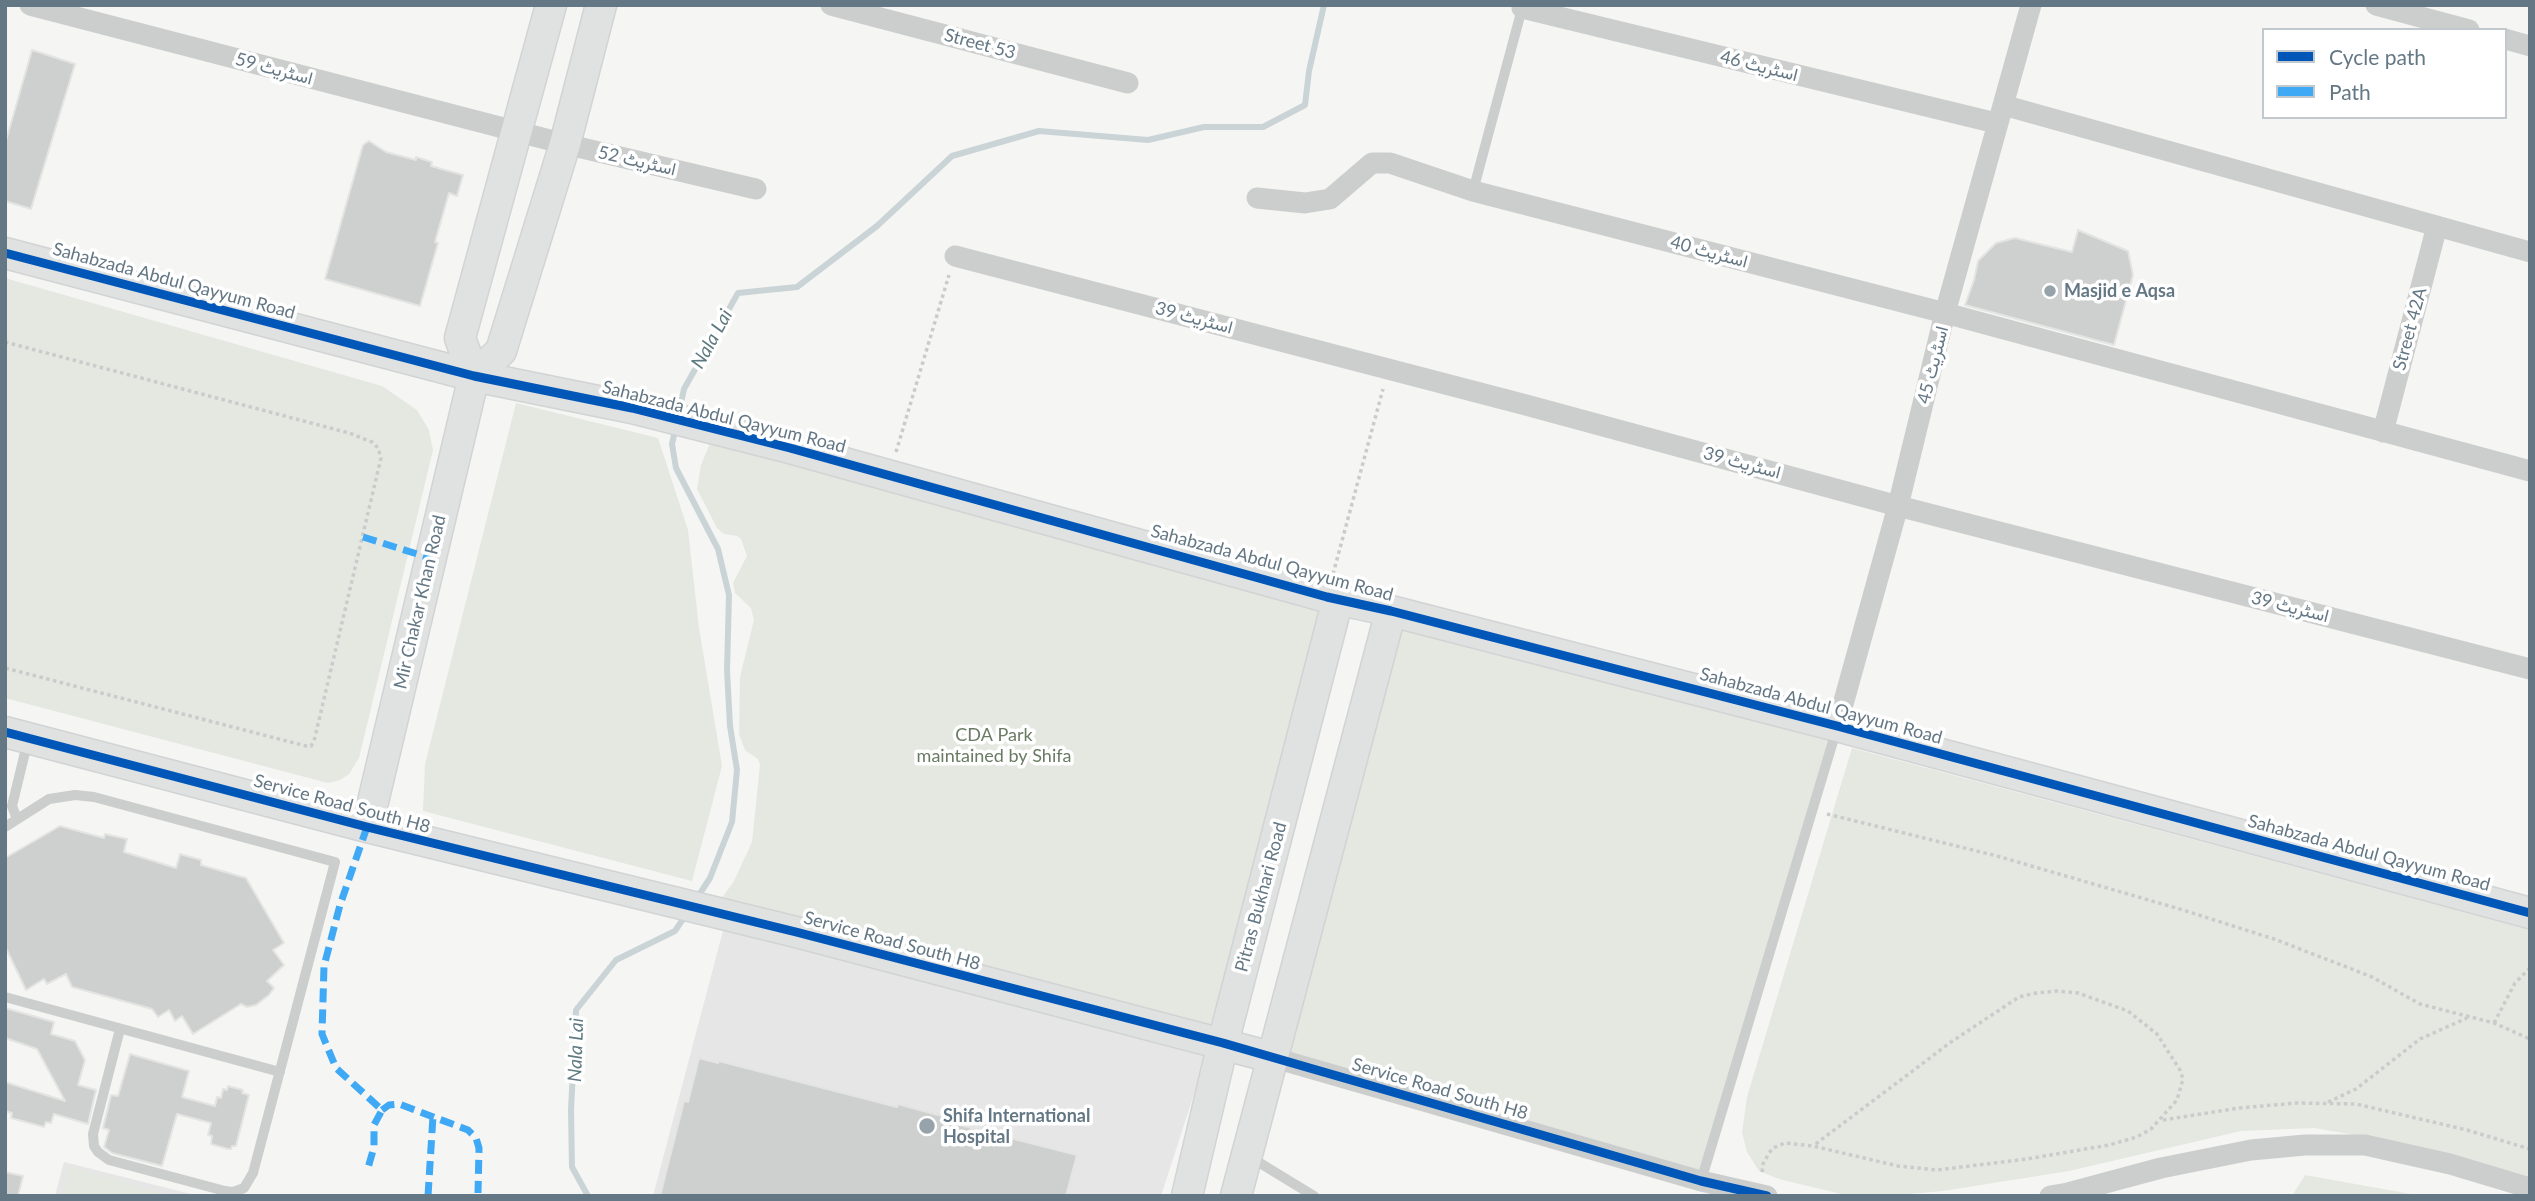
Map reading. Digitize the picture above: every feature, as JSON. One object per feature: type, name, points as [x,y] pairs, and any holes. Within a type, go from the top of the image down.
[{"type":"street","name":"اسٹریٹ 59","points":[[30,5],[518,132]]},
{"type":"street","points":[[551,5],[460,338],[474,376],[501,351],[565,144],[601,5]]},
{"type":"street","name":"Street 53","points":[[831,5],[1128,83]]},
{"type":"street","name":"اسٹریٹ 45","points":[[1837,726],[1898,506],[1945,313],[2031,5]]},
{"type":"street","points":[[2376,5],[2462,28]]},
{"type":"street","name":"اسٹریٹ 46","points":[[1523,7],[2000,114],[2530,252]]},
{"type":"street","points":[[2507,40],[2530,46]]},
{"type":"street","name":"اسٹریٹ 52","points":[[518,132],[756,189]]},
{"type":"street","name":"اسٹریٹ 40","points":[[1257,198],[1305,203],[1330,200],[1355,174],[1371,163],[1390,163],[1473,191],[1945,313],[2530,471]]},
{"type":"street","name":"Street 42A","points":[[2383,432],[2437,226]]},
{"type":"street","name":"Sahabzada Abdul Qayyum Road","points":[[5,253],[474,376],[632,408],[790,448],[1333,598],[1837,726],[2530,913]]},
{"type":"street","name":"اسٹریٹ 39","points":[[954,256],[1389,369],[1898,506],[2530,669]]},
{"type":"street","name":"Mir Chakar Khan Road","points":[[367,827],[474,376]]},
{"type":"street","name":"Pitras Bukhari Road","points":[[1187,1196],[1333,598]]},
{"type":"street","points":[[1236,1196],[1391,611]]},
{"type":"street","name":"Service Road South H8","points":[[17,735],[367,827],[599,886],[796,932],[1223,1043],[1701,1181],[1767,1196]]},
{"type":"street","points":[[2050,1196],[2068,1194],[2161,1168],[2252,1150],[2305,1145],[2365,1146],[2450,1164],[2530,1188]]},
{"type":"lane","points":[[1473,191],[1523,7]]},
{"type":"lane","points":[[1701,1181],[1837,726]]},
{"type":"lane","points":[[16,819],[13,815],[13,798],[17,735]]},
{"type":"lane","points":[[5,827],[38,805],[61,796],[94,797],[335,862],[249,1184],[239,1191],[225,1191],[122,1163],[98,1152],[93,1141],[120,1029]]},
{"type":"lane","points":[[5,997],[280,1072]]},
{"type":"lane","points":[[1247,1155],[1314,1196]]},
{"type":"path","points":[[889,477],[954,256]]},
{"type":"path","points":[[5,342],[349,433],[372,442],[382,458],[312,746],[5,668]]},
{"type":"path","points":[[1333,598],[1389,369]]},
{"type":"path","points":[[1812,810],[1997,856],[2183,910],[2274,939],[2372,977],[2420,1004],[2494,1023],[2530,1038]]},
{"type":"path","points":[[2494,1023],[2515,982],[2530,968]]},
{"type":"path","points":[[1762,1172],[1765,1159],[1773,1148],[1800,1143],[1898,1166],[1937,1170],[2109,1145],[2144,1134],[2161,1120],[2177,1100],[2183,1079],[2157,1034],[2128,1011],[2078,993],[2057,991],[2019,997],[1951,1042],[1813,1146]]},
{"type":"path","points":[[2326,1102],[2356,1088],[2420,1039],[2469,1017]]},
{"type":"path","points":[[2161,1120],[2239,1108],[2326,1102],[2356,1104],[2467,1130],[2530,1149]]},
{"type":"shaded area","name":"Shifa International Hospital","points":[[724,927],[1206,1057],[1161,1196],[653,1196]]},
{"type":"shaded area","points":[[64,1162],[199,1196],[55,1196]]},
{"type":"green space","points":[[5,278],[382,386],[417,410],[429,430],[433,450],[359,758],[349,774],[328,783],[5,698]]},
{"type":"green space","points":[[516,403],[658,438],[688,530],[699,628],[722,766],[692,881],[423,811],[425,764]]},
{"type":"green space","name":"CDA Park maintained by Shifa","points":[[716,429],[1338,599],[1223,1043],[712,912],[734,881],[752,842],[760,765],[758,759],[745,750],[739,734],[740,677],[754,620],[751,608],[735,593],[733,583],[747,556],[741,539],[724,534],[717,528],[697,489],[701,465]]},
{"type":"green space","points":[[1391,611],[1837,726],[1701,1181],[1271,1057]]},
{"type":"green space","points":[[1852,748],[2530,930],[2530,1182],[2367,1137],[2314,1128],[2241,1131],[2069,1171],[1943,1191],[1885,1196],[1841,1194],[1779,1179],[1759,1171],[1747,1152],[1742,1132],[1747,1097]]},
{"type":"green space","points":[[70,1167],[172,1196],[62,1196]]},
{"type":"green space","points":[[2305,1175],[2422,1196],[2292,1196]]},
{"type":"building","points":[[32,50],[75,64],[31,209],[5,201],[5,144]]},
{"type":"building","points":[[369,141],[386,152],[416,160],[416,157],[432,162],[431,166],[463,175],[457,196],[449,193],[420,306],[325,279],[363,145]]},
{"type":"building","name":"Masjid e Aqsa","points":[[2078,230],[2128,251],[2133,275],[2114,345],[1965,305],[1978,261],[1996,243],[2015,238],[2072,252]]},
{"type":"building","points":[[60,826],[104,838],[105,834],[127,839],[124,852],[176,868],[180,854],[201,860],[201,865],[246,878],[284,943],[273,950],[284,965],[267,981],[274,988],[269,995],[256,1005],[247,1007],[241,1004],[193,1034],[182,1016],[175,1021],[169,1010],[158,1017],[152,1009],[72,987],[66,974],[47,984],[44,979],[26,990],[5,946],[5,858]]},
{"type":"building","points":[[5,1008],[54,1022],[51,1034],[75,1041],[85,1060],[78,1085],[96,1090],[88,1124],[54,1114],[51,1123],[46,1122],[44,1127],[11,1118],[12,1113],[5,1111],[5,1082],[65,1101],[37,1049],[5,1038]]},
{"type":"building","points":[[130,1054],[189,1071],[182,1097],[215,1106],[217,1097],[221,1098],[223,1089],[227,1090],[228,1086],[243,1090],[242,1093],[249,1095],[236,1146],[228,1149],[211,1144],[212,1136],[208,1135],[211,1123],[177,1114],[162,1166],[112,1153],[104,1147],[109,1130],[103,1128],[111,1095],[118,1096]]},
{"type":"building","name":"Shifa International Hospital","points":[[699,1058],[897,1107],[898,1104],[949,1118],[948,1122],[1077,1155],[1066,1196],[660,1196],[684,1101],[688,1102]]},
{"type":"building","points":[[5,1172],[23,1176],[18,1196],[5,1196]]},
{"type":"waterway","name":"Nala Lai","points":[[679,413],[684,389],[738,293],[797,287],[877,226],[952,156],[1039,131],[1148,140],[1204,127],[1263,127],[1305,105],[1309,71],[1324,5]]},
{"type":"waterway","name":"Nala Lai","points":[[676,427],[672,444],[676,468],[718,549],[729,595],[727,670],[730,726],[737,770],[732,822],[710,878],[697,898]]},
{"type":"waterway","name":"Nala Lai","points":[[588,1196],[572,1167],[571,1110],[576,1010],[616,960],[675,931],[687,913]]},
{"type":"marked path","points":[[363,537],[430,558]]},
{"type":"marked path","points":[[367,827],[340,905],[324,966],[322,1034],[336,1068],[382,1110],[374,1125],[374,1147],[368,1168]]},
{"type":"marked path","points":[[382,1110],[389,1105],[399,1104],[468,1130],[476,1138],[479,1148],[478,1193]]},
{"type":"marked path","points":[[428,1196],[433,1116]]},
{"type":"cycle path","points":[[5,253],[474,376],[632,408],[790,448],[1327,597],[1391,611],[1837,726],[2530,913]]},
{"type":"cycle path","points":[[5,732],[367,827],[796,932],[1223,1043],[1701,1181],[1767,1196]]},
{"type":"place","name":"Masjid e Aqsa","points":[[2050,291]]},
{"type":"place","name":"Shifa International Hospital","points":[[927,1126]]}]
